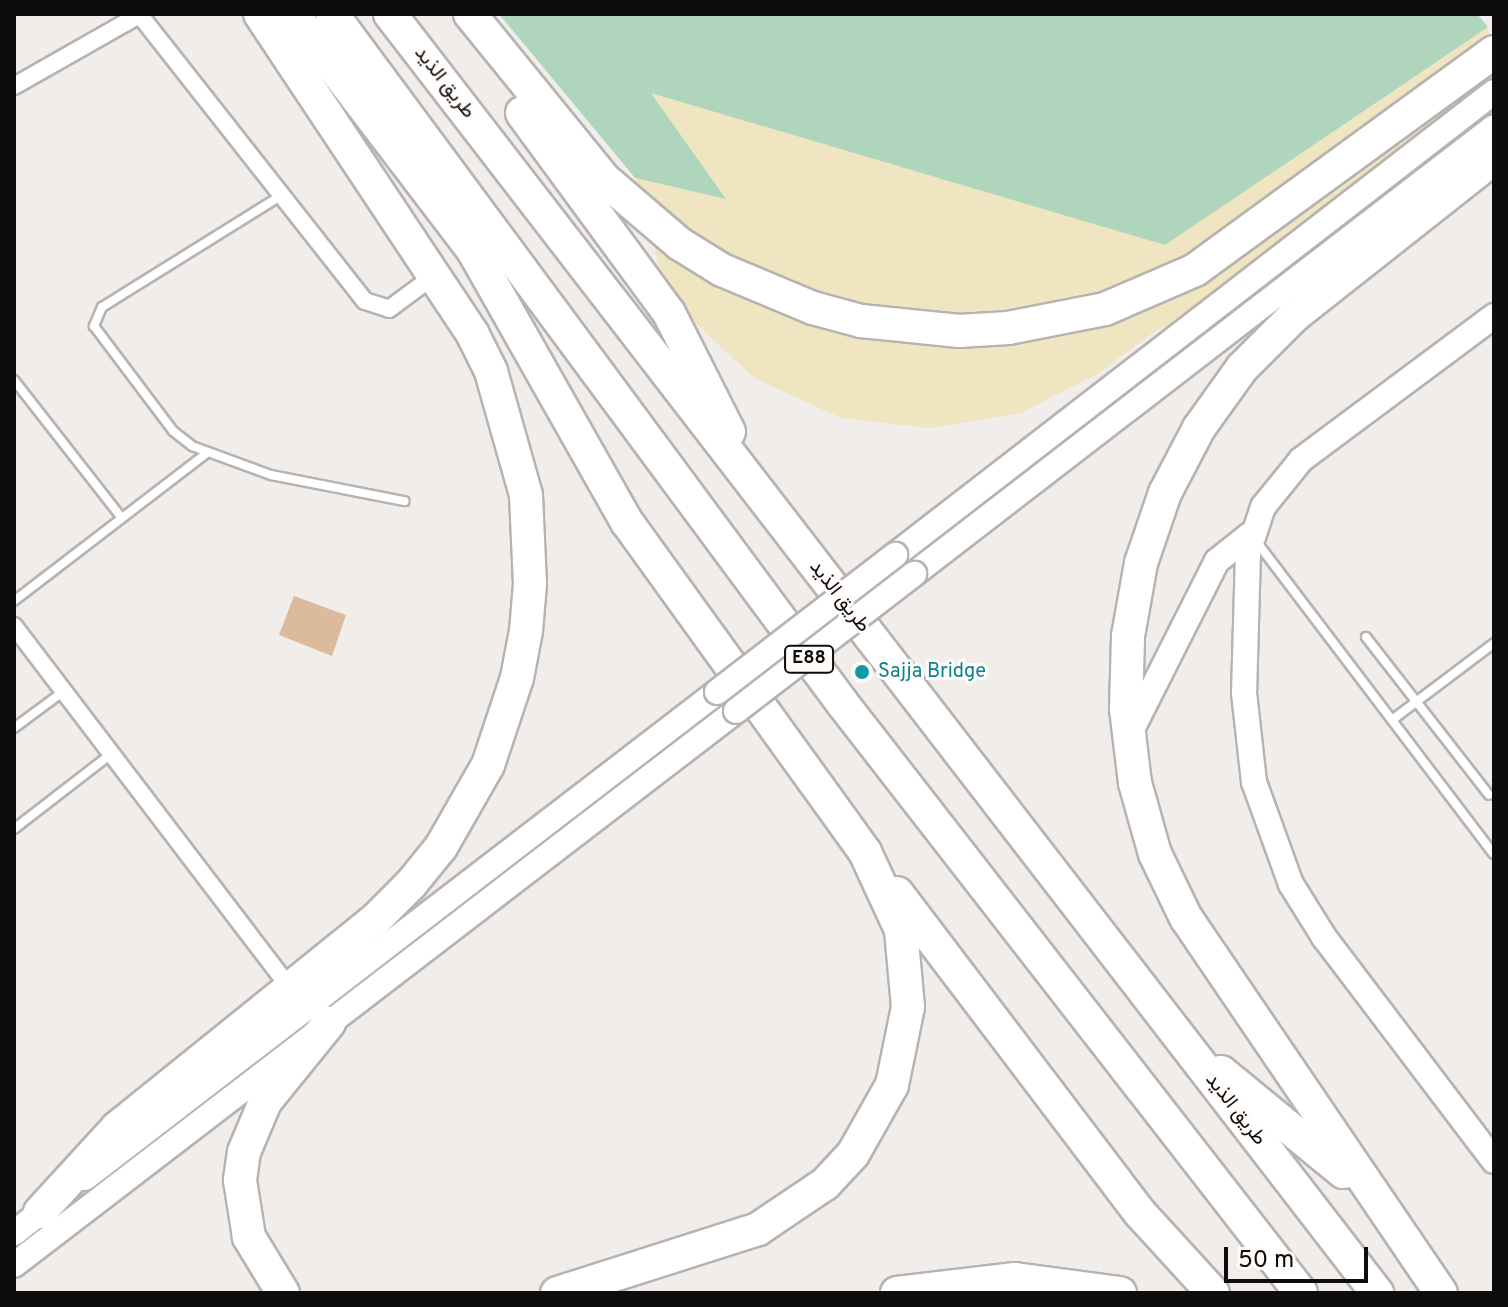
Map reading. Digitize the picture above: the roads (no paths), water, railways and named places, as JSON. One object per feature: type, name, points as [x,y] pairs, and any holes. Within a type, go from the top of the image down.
[{"type":"highway","points":[[40,1212],[99,1144],[375,920],[441,847],[488,765],[517,678],[530,584],[530,537],[518,453],[491,371],[435,275],[260,14]]},
{"type":"highway","points":[[293,14],[474,252],[627,522],[865,852],[1140,1213],[1213,1293]]},
{"type":"highway","name":"E88","points":[[332,14],[843,704],[1301,1293]]},
{"type":"highway","name":"طريق الذيد","points":[[390,14],[1377,1293]]},
{"type":"highway","points":[[450,14],[669,313],[751,482]]},
{"type":"highway","points":[[470,14],[605,180],[680,244],[722,270],[813,308],[885,325],[959,331],[1021,327],[1105,309],[1195,270],[1494,52]]},
{"type":"highway","points":[[1441,1293],[1186,918],[1155,854],[1135,783],[1129,735],[1128,636],[1141,563],[1165,493],[1199,428],[1242,368],[1294,316],[1494,158]]},
{"type":"highway","points":[[557,1293],[758,1229],[825,1184],[853,1154],[892,1085],[908,1007],[901,930],[865,852]]},
{"type":"highway","points":[[283,1293],[249,1237],[240,1180],[244,1152],[265,1102],[329,1023]]},
{"type":"highway","points":[[1182,1040],[1376,1200]]},
{"type":"highway","points":[[897,1293],[1015,1279],[1120,1293]]},
{"type":"main road","points":[[14,1233],[1494,92]]},
{"type":"main road","points":[[14,1265],[1494,127]]},
{"type":"main road","points":[[1494,316],[1301,460],[1263,507],[1251,534],[1245,722],[1254,782],[1278,854],[1306,911],[1494,1161]]},
{"type":"main road","points":[[1129,735],[1217,561],[1251,534]]},
{"type":"street","points":[[14,86],[139,14],[372,307],[396,306],[435,275]]},
{"type":"street","points":[[14,626],[290,988]]},
{"type":"lane","points":[[282,195],[95,315],[97,332],[173,431],[207,453],[271,475],[404,501]]},
{"type":"lane","points":[[14,380],[122,518]]},
{"type":"lane","points":[[14,601],[207,453]]},
{"type":"lane","points":[[1251,534],[1494,854]]},
{"type":"lane","points":[[1366,637],[1489,795]]},
{"type":"lane","points":[[1392,720],[1494,643]]},
{"type":"lane","points":[[14,728],[64,691]]},
{"type":"lane","points":[[14,829],[111,753]]},
{"type":"place","name":"Sajja Bridge","points":[[862,672]]}]
